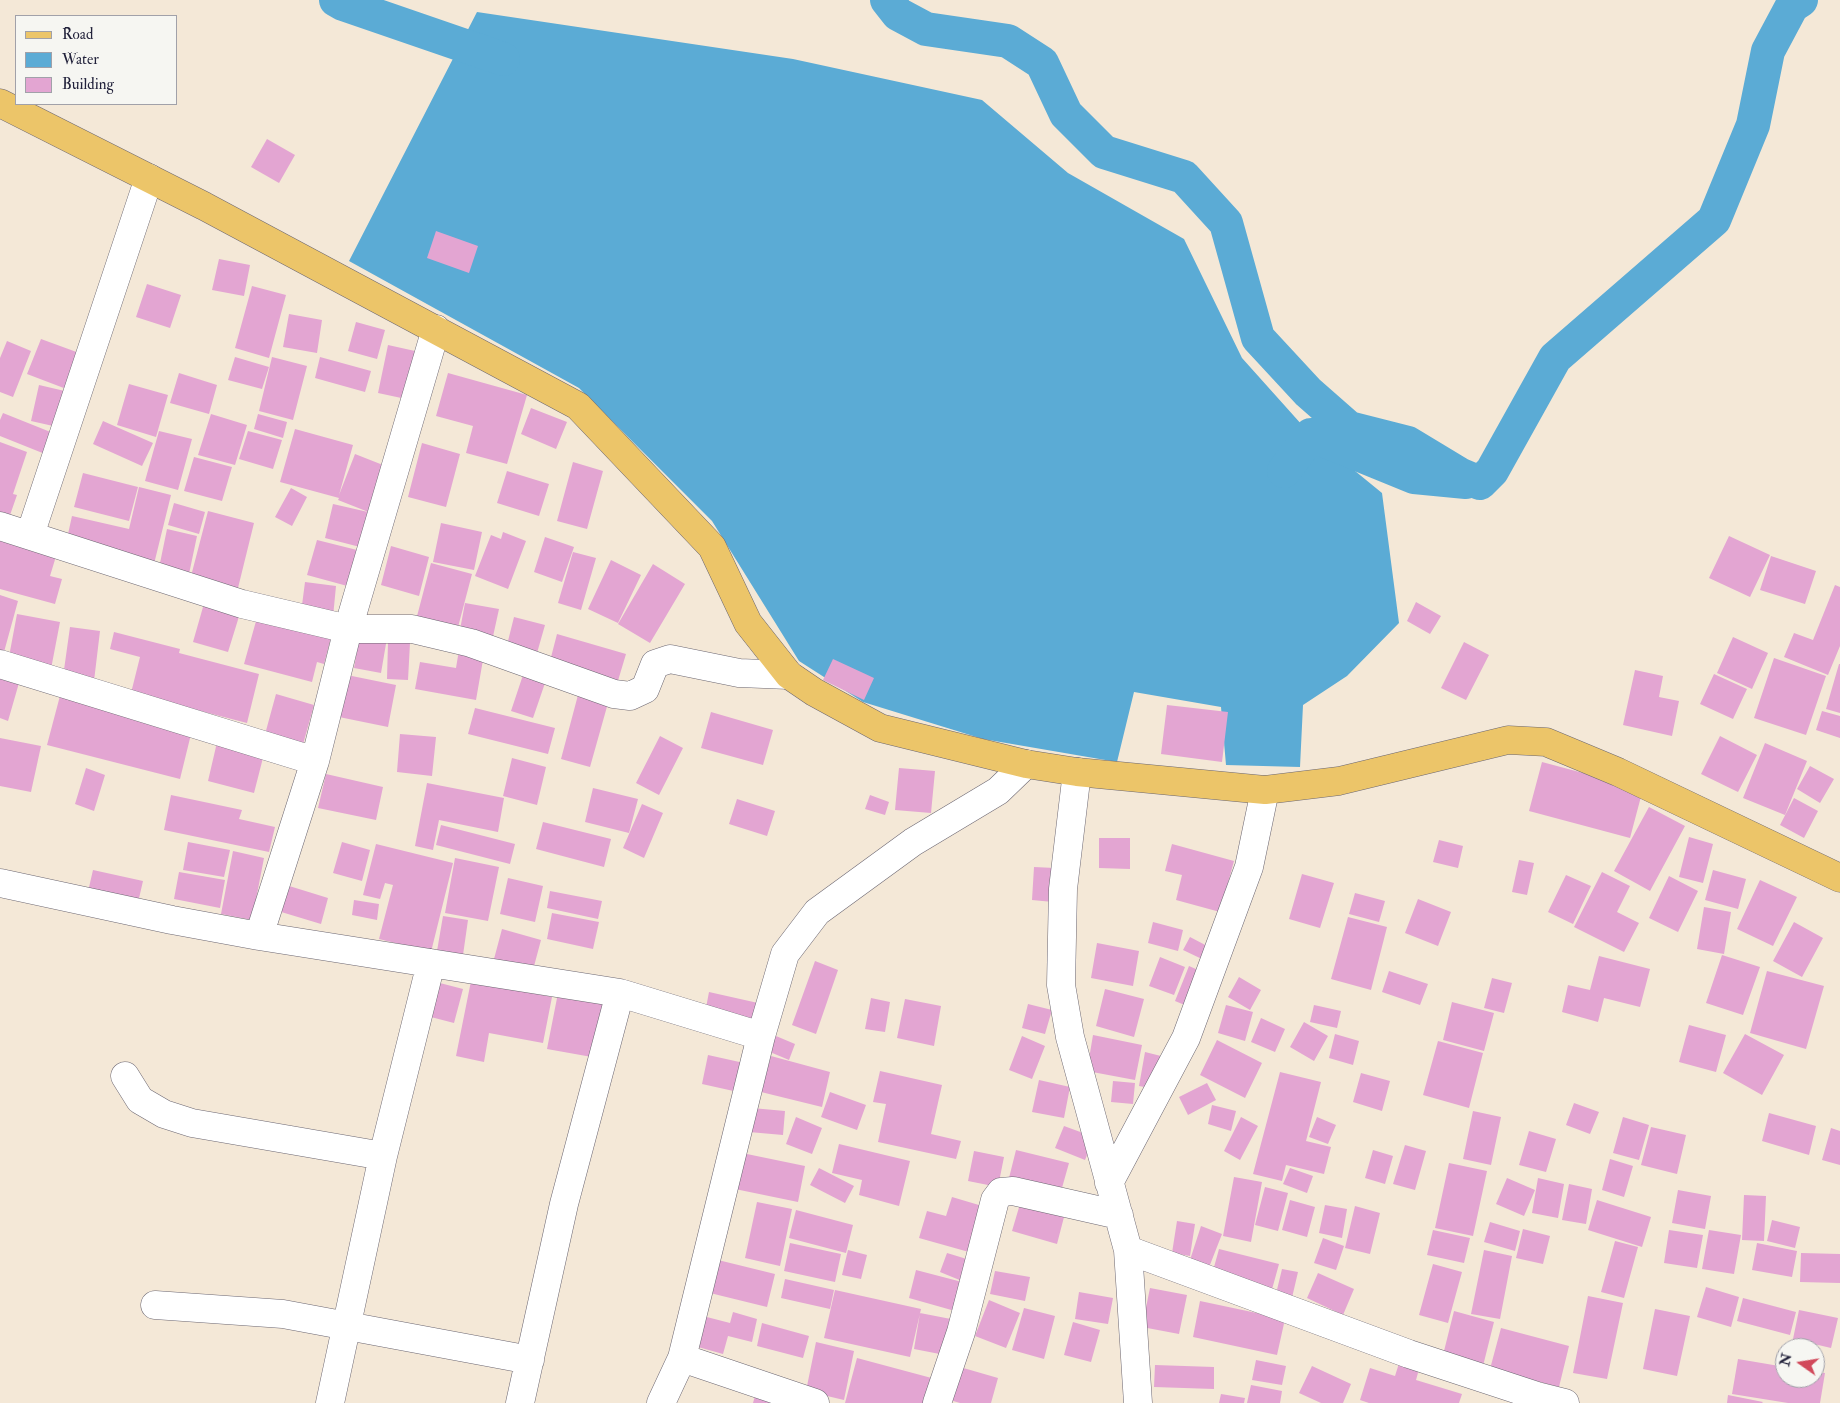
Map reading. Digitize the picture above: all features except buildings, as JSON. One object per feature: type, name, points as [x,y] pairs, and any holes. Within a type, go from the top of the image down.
[{"type":"main road","points":[[0,103],[149,178],[578,406],[712,547],[748,623],[789,674],[814,692],[880,728],[1026,764],[1077,772],[1265,790],[1338,781],[1508,740],[1546,742],[1618,772],[1840,878]]},
{"type":"street","points":[[30,535],[149,178]]},
{"type":"street","points":[[260,936],[315,761],[348,629],[436,329]]},
{"type":"street","points":[[0,526],[242,604],[348,629],[412,629],[471,643],[614,694],[630,696],[645,689],[655,664],[670,659],[739,673],[789,674]]},
{"type":"street","points":[[0,664],[315,761]]},
{"type":"street","points":[[661,1403],[682,1358],[761,1036],[785,954],[817,912],[913,842],[998,792],[1026,764]]},
{"type":"street","points":[[1077,772],[1063,889],[1061,985],[1070,1037],[1128,1250],[1138,1403]]},
{"type":"street","points":[[1109,1183],[1186,1038],[1249,867],[1265,790]]},
{"type":"street","points":[[0,884],[172,920],[260,936],[620,993],[761,1036]]},
{"type":"street","points":[[330,1403],[383,1156],[431,963]]},
{"type":"street","points":[[520,1403],[564,1204],[620,993]]},
{"type":"street","points":[[125,1076],[140,1100],[164,1114],[192,1123],[383,1156]]},
{"type":"street","points":[[937,1403],[962,1332],[995,1200],[1001,1192],[1013,1191],[1119,1215]]},
{"type":"street","points":[[1128,1250],[1409,1354],[1537,1396],[1565,1403]]},
{"type":"street","points":[[155,1305],[283,1314],[530,1360]]},
{"type":"street","points":[[682,1358],[815,1403]]},
{"type":"water","points":[[477,12],[793,59],[982,100],[1068,173],[1184,239],[1242,358],[1311,435],[1382,493],[1399,623],[1347,676],[1303,705],[1300,767],[1226,765],[1221,707],[1134,692],[1117,762],[983,739],[863,702],[799,661],[712,521],[579,388],[349,261]]},
{"type":"waterway","points":[[336,0],[503,59]]},
{"type":"waterway","points":[[887,0],[898,14],[926,29],[1008,41],[1042,63],[1066,114],[1104,152],[1184,177],[1226,223],[1258,338],[1308,392],[1349,428],[1408,443],[1461,475],[1480,483],[1492,471],[1555,358],[1714,220],[1753,125],[1768,51],[1792,6],[1801,0]]},
{"type":"waterway","points":[[1284,471],[1311,435],[1414,477],[1466,482]]}]
